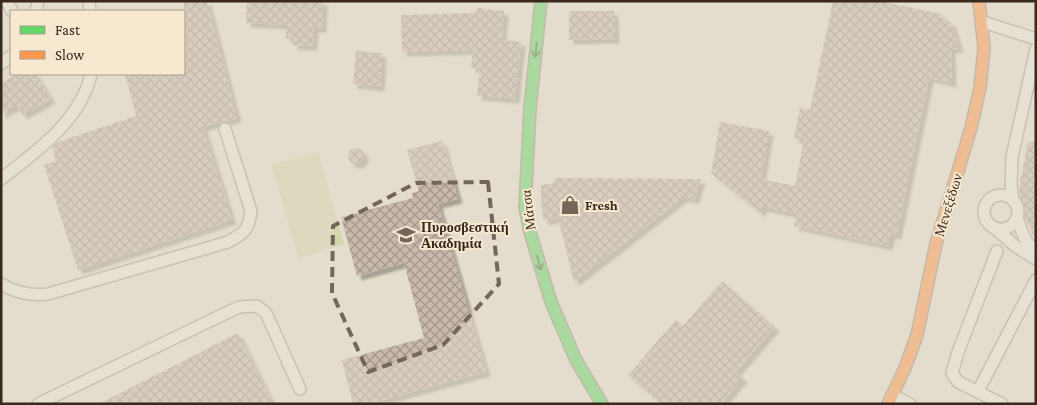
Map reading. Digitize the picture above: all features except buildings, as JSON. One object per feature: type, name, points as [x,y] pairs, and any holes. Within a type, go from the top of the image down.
[{"type":"street","name":"Μάτσα","points":[[541,1],[529,126],[525,207],[530,232],[551,302],[576,360],[602,404]]},
{"type":"street","name":"Μενεξέδων","points":[[890,399],[905,368],[917,335],[936,244],[980,88],[984,48],[979,1]]},
{"type":"lane","points":[[981,21],[1036,39]]},
{"type":"lane","points":[[1036,49],[1012,157],[1011,185],[1013,200],[1017,208],[1017,217],[1024,237],[1036,253]]},
{"type":"lane","points":[[1,179],[61,128],[80,102],[91,75]]},
{"type":"lane","points":[[1,284],[22,293],[48,294],[228,242],[238,236],[245,231],[250,223],[251,211],[225,129]]},
{"type":"lane","points":[[1013,200],[1005,196],[996,196],[989,200],[984,208],[984,217],[989,224],[1016,246],[1036,259]]},
{"type":"lane","points":[[996,229],[1005,229],[1013,224],[1017,217]]},
{"type":"lane","points":[[997,251],[958,352],[952,373],[958,382],[1002,404]]},
{"type":"lane","points":[[978,391],[1036,280]]},
{"type":"lane","points":[[38,404],[239,307],[257,306],[266,313],[300,389]]},
{"type":"lane","points":[[890,399],[910,404]]},
{"type":"highlighted area","points":[[488,182],[499,284],[443,345],[368,372],[332,293],[333,226],[416,183]]},
{"type":"shaded area","points":[[318,152],[344,244],[298,258],[272,165]]},
{"type":"traffic: fast","points":[[541,1],[530,108],[525,207],[530,232],[551,302],[576,360],[602,404]]},
{"type":"traffic: slow","points":[[888,404],[905,368],[917,335],[936,244],[971,128],[980,88],[984,48],[979,1]]},
{"type":"place","name":"Fresh","points":[[570,205]]},
{"type":"place","name":"Πυροσβεστική Ακαδημία","points":[[406,235]]}]
